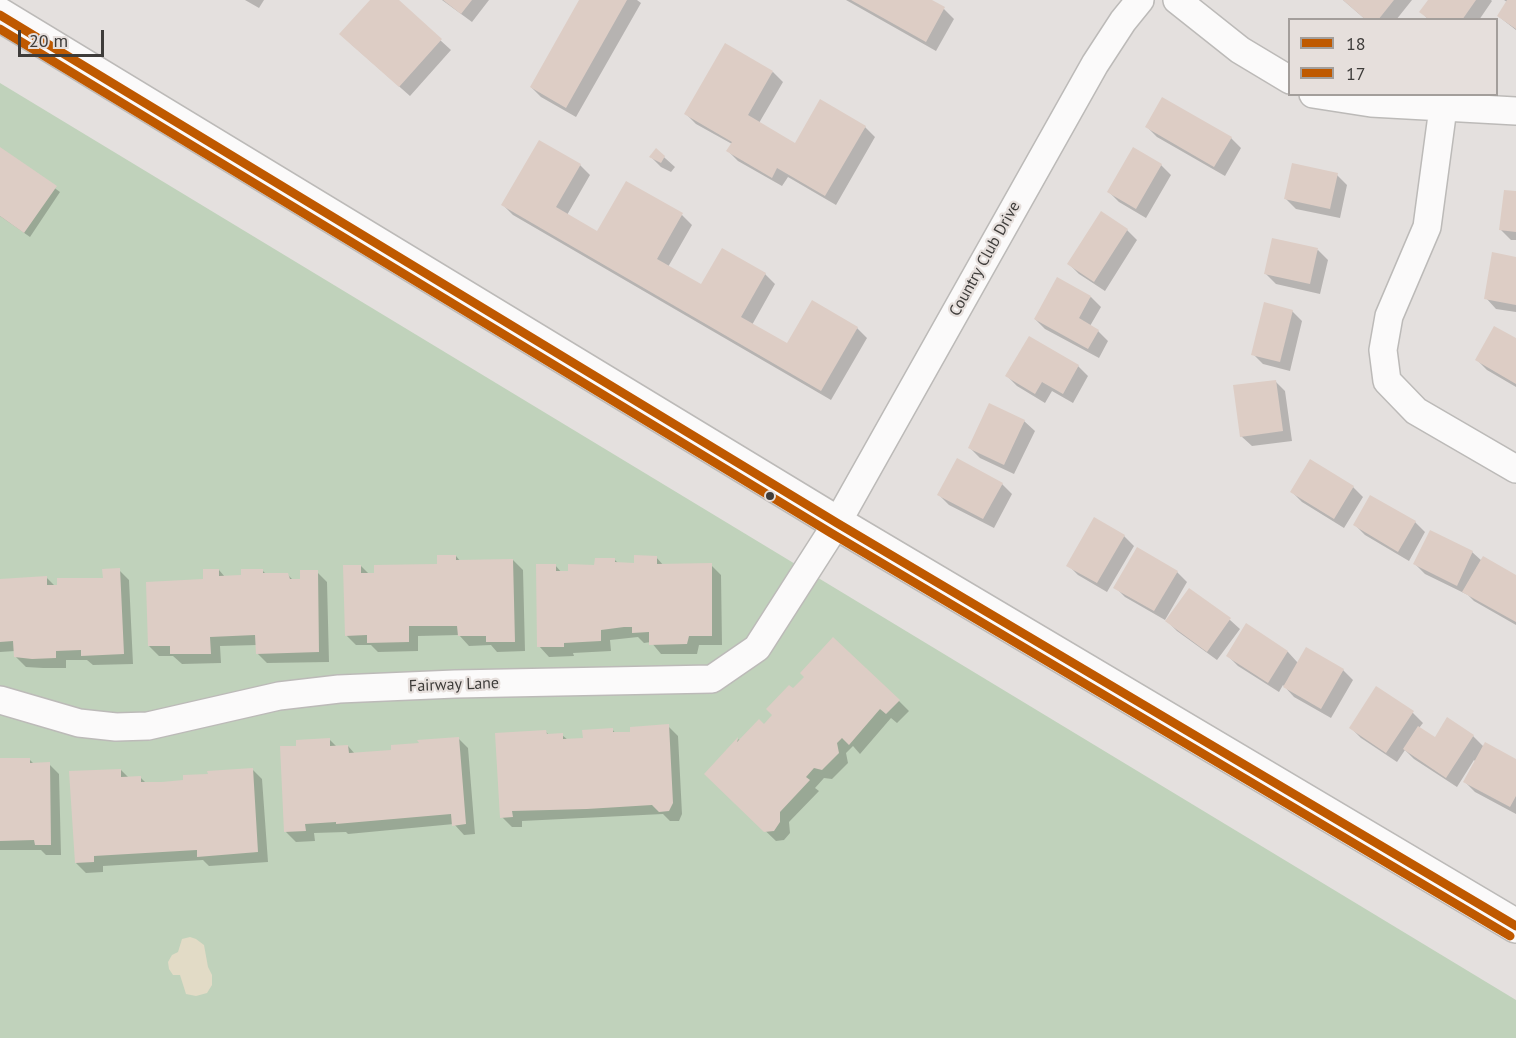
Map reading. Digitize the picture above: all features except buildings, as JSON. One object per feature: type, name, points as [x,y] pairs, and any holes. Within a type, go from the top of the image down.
[{"type":"main road","points":[[0,15],[837,523],[1516,926]]},
{"type":"street","name":"Country Club Drive","points":[[837,523],[1095,64],[1123,21],[1140,0]]},
{"type":"street","points":[[1177,0],[1240,50],[1288,79]]},
{"type":"street","points":[[1326,96],[1371,103],[1516,111]]},
{"type":"street","points":[[1443,108],[1427,227],[1389,316],[1383,350],[1387,381],[1416,411],[1516,469]]},
{"type":"street","name":"Fairway Lane","points":[[0,700],[79,723],[116,727],[148,726],[279,696],[339,689],[455,684],[712,679],[757,648],[837,523]]},
{"type":"green space","points":[[0,83],[1516,1000],[1516,1038],[0,1038]]},
{"type":"sand","points":[[190,937],[204,945],[208,967],[212,975],[212,985],[207,993],[196,996],[186,994],[180,975],[173,975],[168,962],[172,955],[178,952],[182,939]]},
{"type":"transit line","name":"18","points":[[0,15],[837,523],[1516,926]]},
{"type":"transit line","name":"17","points":[[0,29],[831,533],[1510,936]]}]
